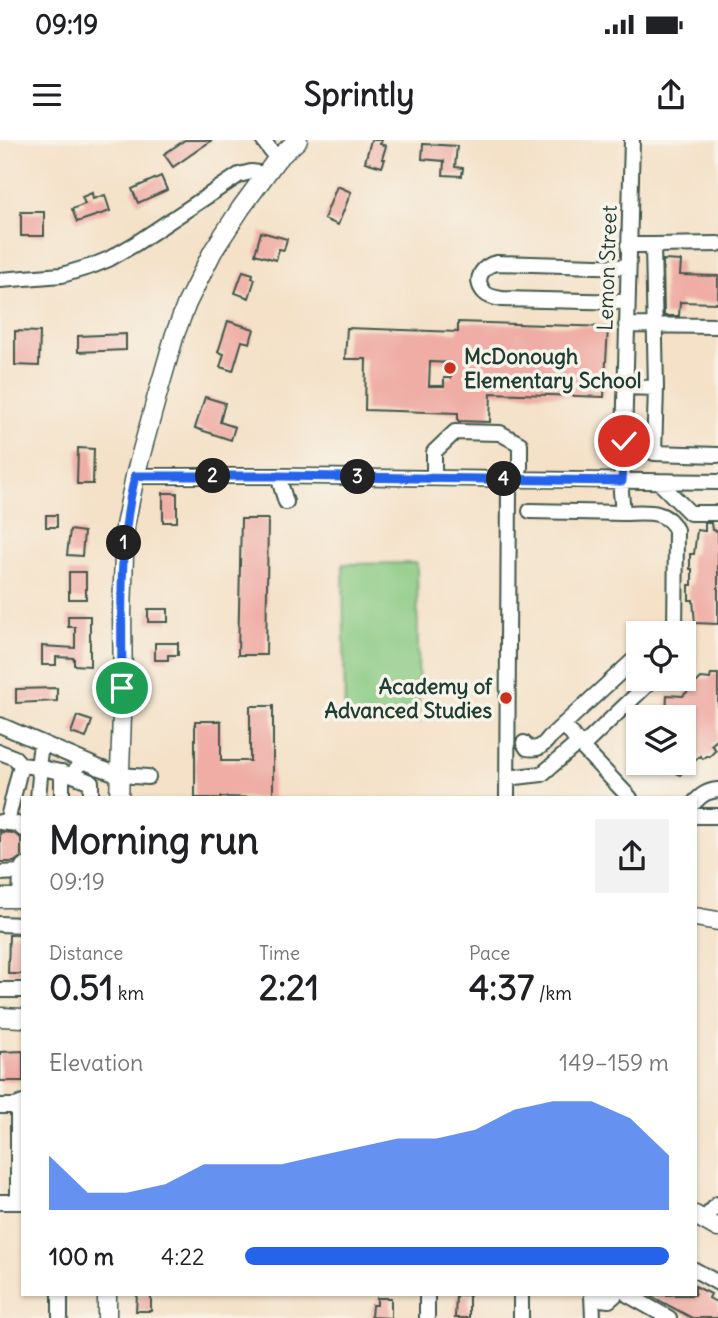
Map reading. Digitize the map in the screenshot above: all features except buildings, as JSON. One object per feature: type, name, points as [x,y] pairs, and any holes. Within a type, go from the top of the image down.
[{"type":"main road","points":[[119,796],[123,555],[125,526],[135,476],[170,349],[187,303],[229,224],[277,159],[299,140]]},
{"type":"main road","points":[[0,898],[21,898]]},
{"type":"main road","points":[[697,917],[718,921]]},
{"type":"main road","points":[[0,1017],[21,1018]]},
{"type":"main road","points":[[107,1296],[107,1318]]},
{"type":"street","points":[[263,140],[277,159]]},
{"type":"street","name":"Lemon Street","points":[[622,513],[632,140]]},
{"type":"street","points":[[0,280],[62,275],[92,266],[135,244],[239,175],[251,172],[266,174]]},
{"type":"street","points":[[628,245],[718,244]]},
{"type":"street","points":[[653,245],[656,340],[654,453],[718,455]]},
{"type":"street","points":[[627,302],[502,299],[485,293],[480,277],[489,264],[498,263],[628,267]]},
{"type":"street","points":[[626,325],[718,326]]},
{"type":"street","points":[[625,387],[656,388]]},
{"type":"street","points":[[434,478],[434,452],[456,432],[500,433],[520,444],[520,468],[509,489],[507,796]]},
{"type":"street","points":[[135,476],[718,482]]},
{"type":"street","points":[[278,476],[286,502]]},
{"type":"street","points":[[659,482],[690,513],[718,513]]},
{"type":"street","points":[[530,511],[663,515],[672,521],[676,530],[675,621]]},
{"type":"street","points":[[524,743],[527,748],[535,750],[542,747],[626,667]]},
{"type":"street","points":[[507,778],[542,774],[578,743],[586,743],[640,691]]},
{"type":"street","points":[[564,724],[578,743],[628,796]]},
{"type":"street","points":[[1,728],[120,775],[148,777]]},
{"type":"street","points":[[38,796],[41,744]]},
{"type":"street","points":[[0,752],[15,758],[21,765],[68,774],[91,782],[91,796]]},
{"type":"street","points":[[62,796],[68,774],[81,761]]},
{"type":"street","points":[[21,765],[4,822],[21,827]]},
{"type":"street","points":[[697,800],[710,790],[718,790]]},
{"type":"street","points":[[697,816],[718,817]]},
{"type":"street","points":[[0,873],[21,869]]},
{"type":"street","points":[[0,924],[21,925]]},
{"type":"street","points":[[0,990],[21,990]]},
{"type":"street","points":[[0,1106],[20,1104],[20,1202],[0,1202]]},
{"type":"street","points":[[705,1221],[718,1204]]},
{"type":"street","points":[[697,1271],[718,1283]]},
{"type":"street","points":[[60,1296],[60,1318]]},
{"type":"street","points":[[427,1296],[427,1318]]},
{"type":"street","points":[[521,1296],[521,1318]]},
{"type":"street","points":[[593,1318],[592,1296],[609,1300],[614,1296]]},
{"type":"street","points":[[630,1296],[669,1318]]},
{"type":"green space","points":[[417,563],[419,722],[345,723],[343,564]]},
{"type":"place","name":"McDonough Elementary School","points":[[450,368]]},
{"type":"place","name":"Academy of Advanced Studies","points":[[506,698]]},
{"type":"route","points":[[122,688],[123,555],[125,526],[135,476],[622,481],[624,441]]}]
